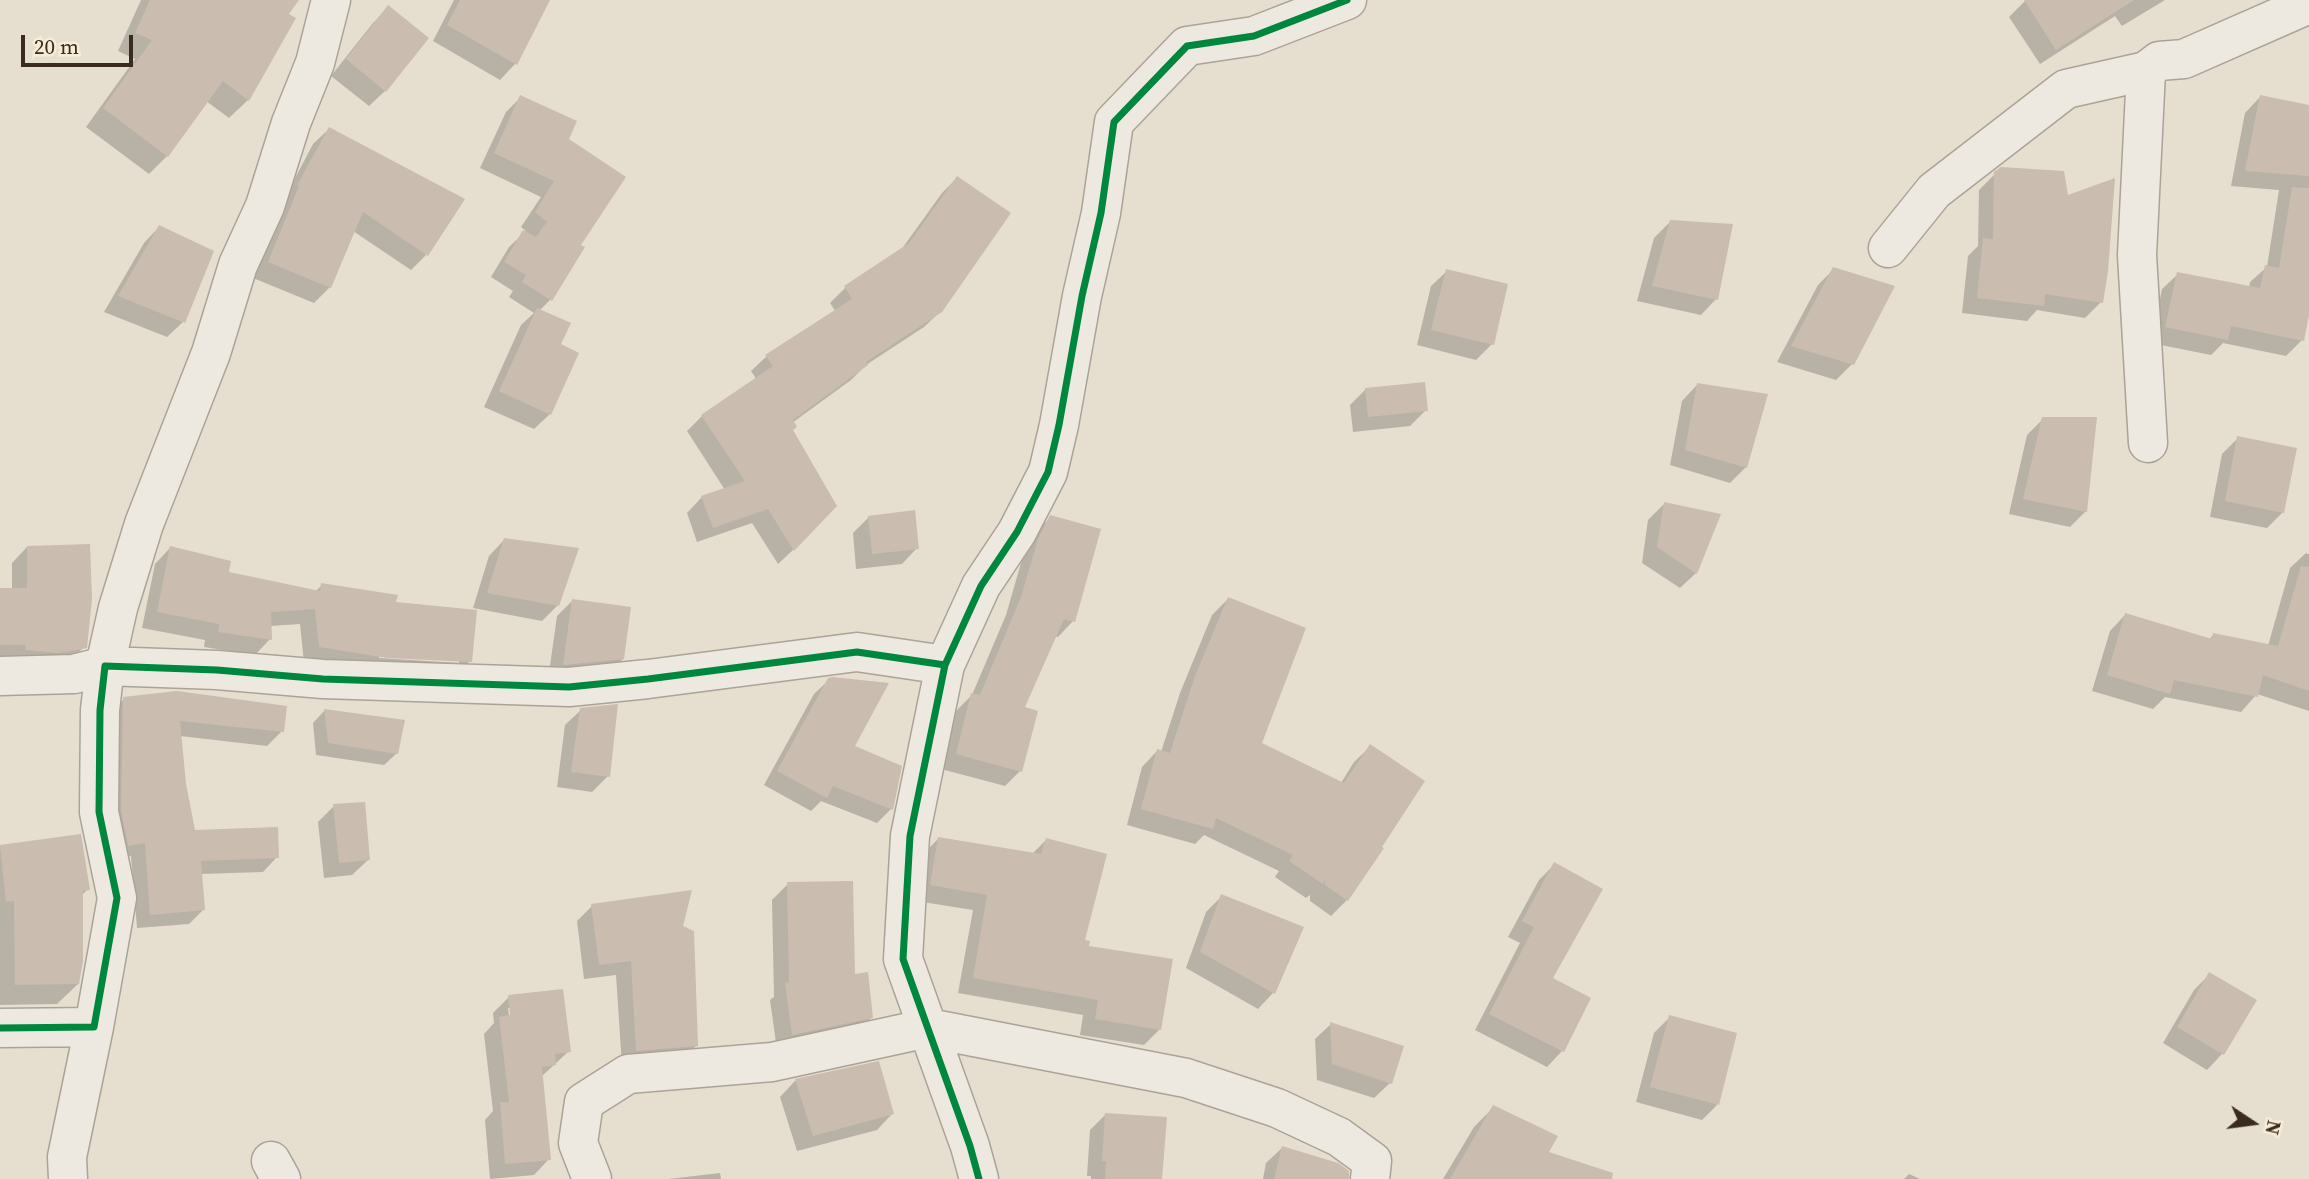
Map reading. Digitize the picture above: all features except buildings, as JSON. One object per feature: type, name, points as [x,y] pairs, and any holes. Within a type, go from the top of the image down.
[{"type":"street","points":[[68,1179],[67,1157],[117,898],[99,812],[100,710],[105,666],[118,608],[144,524],[192,403],[238,265],[265,206],[291,123],[315,63],[331,0]]},
{"type":"street","points":[[979,1179],[970,1146],[902,959],[911,836],[945,665],[981,586],[1017,533],[1048,472],[1101,212],[1114,122],[1187,46],[1254,36],[1347,0]]},
{"type":"street","points":[[1888,248],[1934,191],[2066,89],[2146,71],[2159,61],[2184,59],[2309,4]]},
{"type":"street","points":[[2146,71],[2137,255],[2148,443]]},
{"type":"street","points":[[0,676],[74,674],[105,666],[217,670],[323,679],[569,687],[857,652],[945,665]]},
{"type":"street","points":[[0,1028],[94,1027]]},
{"type":"street","points":[[592,1179],[579,1143],[584,1102],[628,1074],[772,1062],[928,1028],[1186,1078],[1277,1108],[1339,1137],[1372,1161],[1370,1179]]},
{"type":"cycle path","points":[[979,1179],[970,1146],[903,959],[910,836],[945,665],[981,586],[1017,532],[1048,472],[1101,213],[1114,122],[1187,46],[1254,36],[1347,0]]},
{"type":"cycle path","points":[[0,1028],[94,1027],[117,898],[99,812],[100,710],[105,666],[217,670],[323,679],[569,687],[857,652],[945,665]]}]
